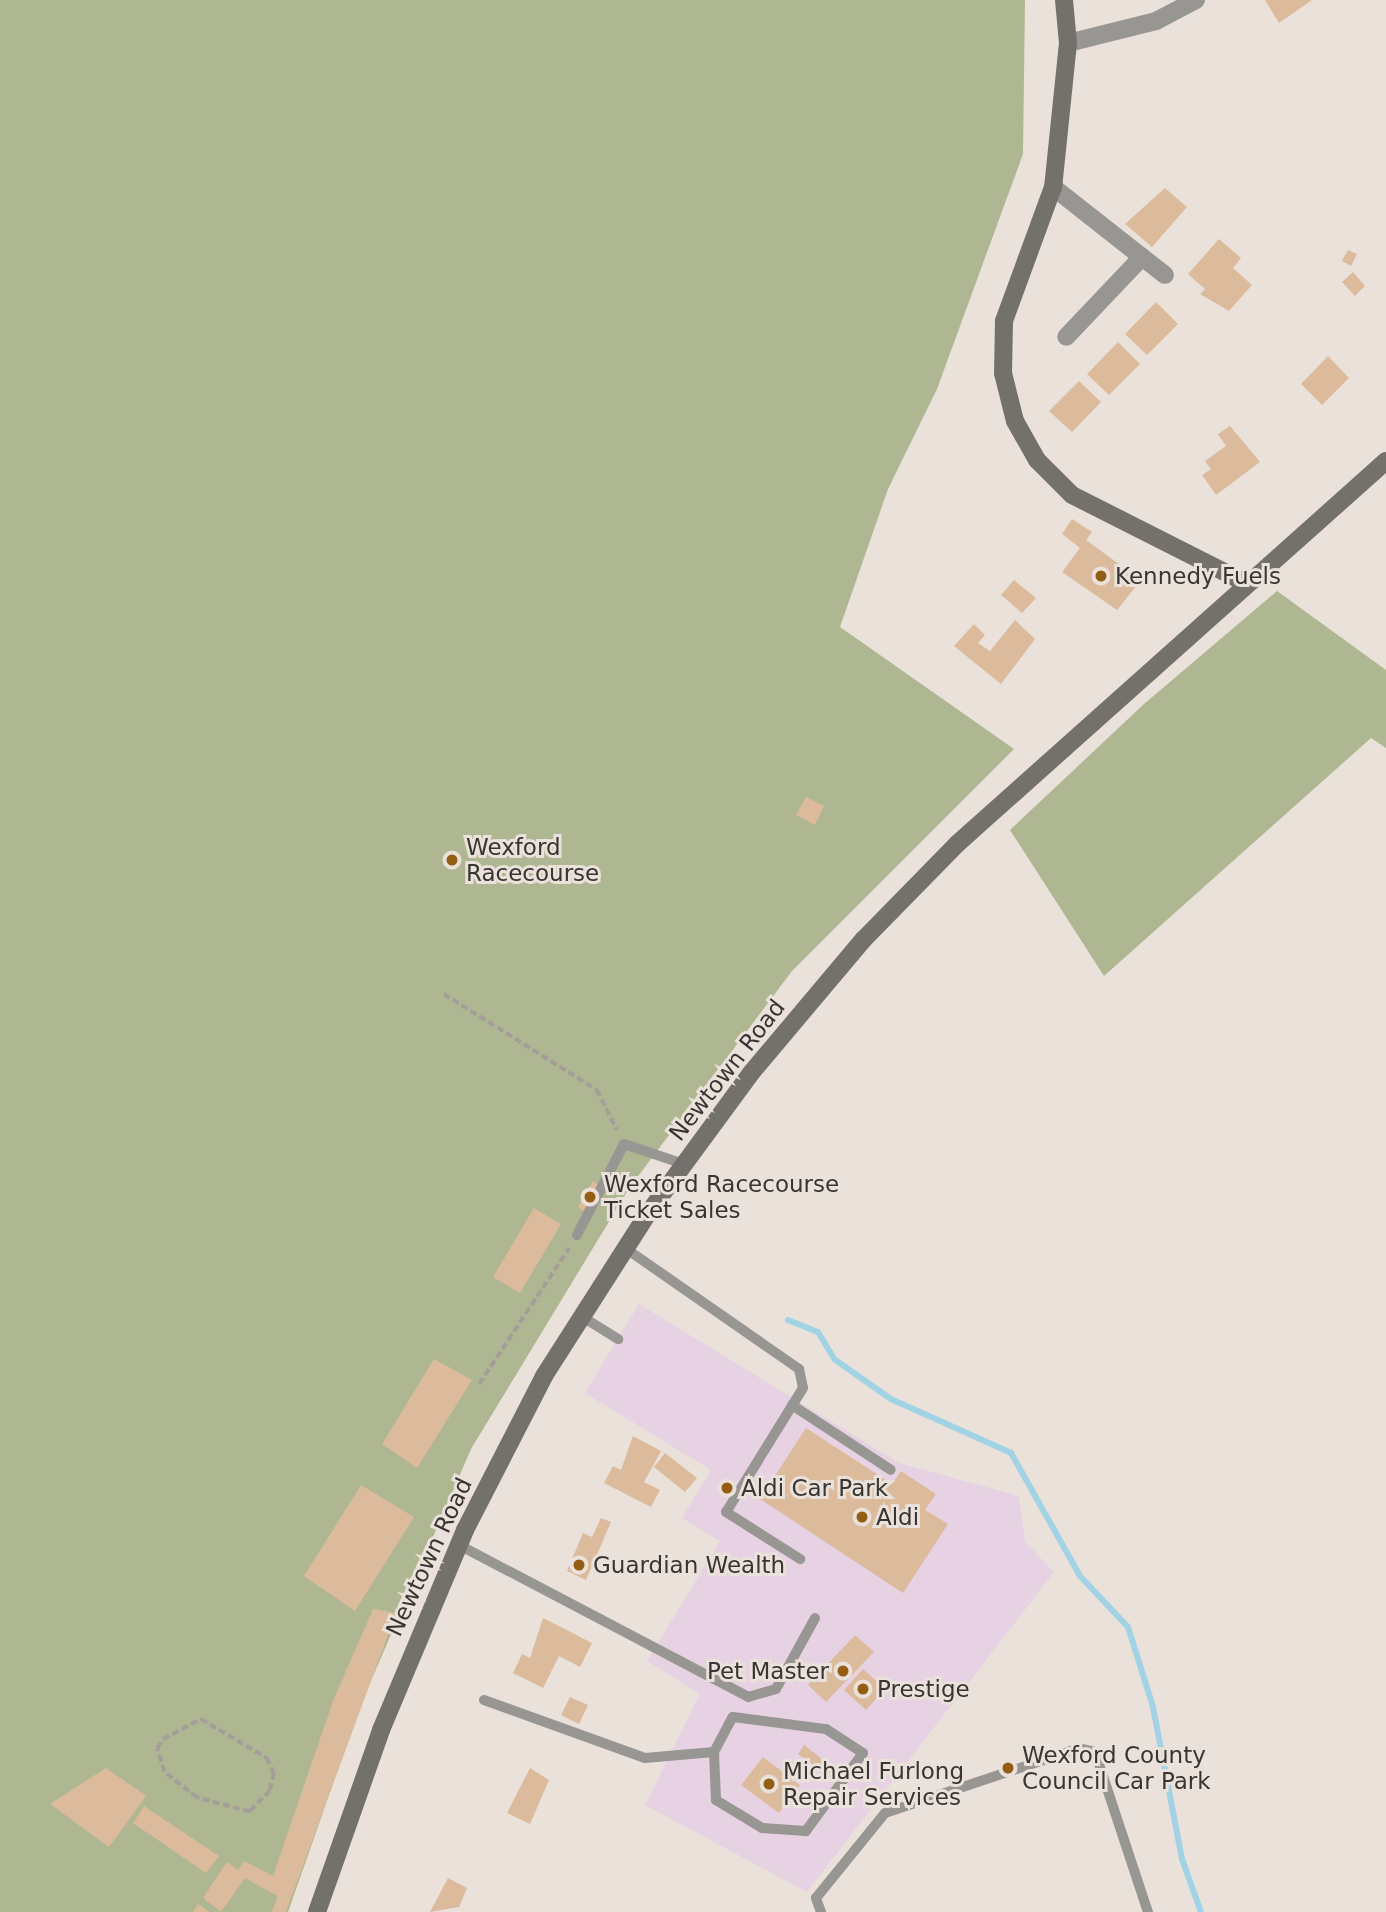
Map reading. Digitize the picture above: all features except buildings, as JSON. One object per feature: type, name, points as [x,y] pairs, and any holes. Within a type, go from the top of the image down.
[{"type":"main road","points":[[1064,0],[1068,43],[1053,187],[1004,321],[1003,373],[1015,421],[1037,460],[1072,495],[1246,583]]},
{"type":"main road","name":"Newtown Road","points":[[317,1912],[381,1730],[458,1545],[580,1316],[684,1164],[863,939],[1053,751],[1386,461]]},
{"type":"street","points":[[1068,43],[1156,21],[1196,0]]},
{"type":"street","points":[[1053,187],[1165,275]]},
{"type":"street","points":[[1066,337],[1142,257]]},
{"type":"lane","points":[[578,1235],[624,1144],[684,1164]]},
{"type":"lane","points":[[625,1248],[791,1360],[803,1388],[726,1512],[800,1559]]},
{"type":"lane","points":[[580,1316],[618,1339]]},
{"type":"lane","points":[[792,1405],[891,1470]]},
{"type":"lane","points":[[458,1545],[748,1697],[776,1689],[815,1618]]},
{"type":"lane","points":[[484,1700],[645,1758],[714,1752]]},
{"type":"lane","points":[[733,1717],[826,1729],[863,1754],[806,1832],[762,1828],[716,1800],[714,1752],[733,1717]]},
{"type":"lane","points":[[821,1912],[816,1898],[885,1813],[1079,1748],[1096,1752],[1148,1912]]},
{"type":"path","points":[[444,994],[597,1090],[624,1144]]},
{"type":"path","points":[[479,1384],[578,1235]]},
{"type":"path","points":[[201,1719],[254,1745],[274,1773],[262,1805],[238,1812],[179,1785],[164,1772],[157,1748],[172,1733],[201,1719]]},
{"type":"shaded area","points":[[639,1304],[899,1463],[1019,1496],[1025,1542],[1054,1572],[807,1892],[645,1805],[700,1694],[647,1661],[720,1541],[682,1518],[711,1470],[585,1393]]},
{"type":"green space","name":"Wexford Racecourse","points":[[0,0],[1025,0],[1023,154],[937,389],[888,489],[840,627],[1014,749],[792,971],[630,1187],[471,1449],[361,1704],[288,1912],[0,1912]]},
{"type":"green space","points":[[1277,591],[1386,670],[1386,748],[1371,738],[1104,976],[1010,830],[1144,704]]},
{"type":"waterway","points":[[788,1320],[818,1332],[834,1359],[891,1399],[1011,1453],[1080,1576],[1128,1627],[1153,1707],[1182,1859],[1201,1912]]},
{"type":"place","name":"Kennedy Fuels","points":[[1101,576]]},
{"type":"place","name":"Wexford Racecourse","points":[[452,860]]},
{"type":"place","name":"Wexford Racecourse Ticket Sales","points":[[590,1197]]},
{"type":"place","name":"Aldi Car Park","points":[[727,1488]]},
{"type":"place","name":"Aldi","points":[[862,1517]]},
{"type":"place","name":"Guardian Wealth","points":[[579,1565]]},
{"type":"place","name":"Pet Master","points":[[843,1671]]},
{"type":"place","name":"Prestige","points":[[863,1689]]},
{"type":"place","name":"Wexford County Council Car Park","points":[[1008,1768]]},
{"type":"place","name":"Michael Furlong Repair Services","points":[[769,1784]]}]
